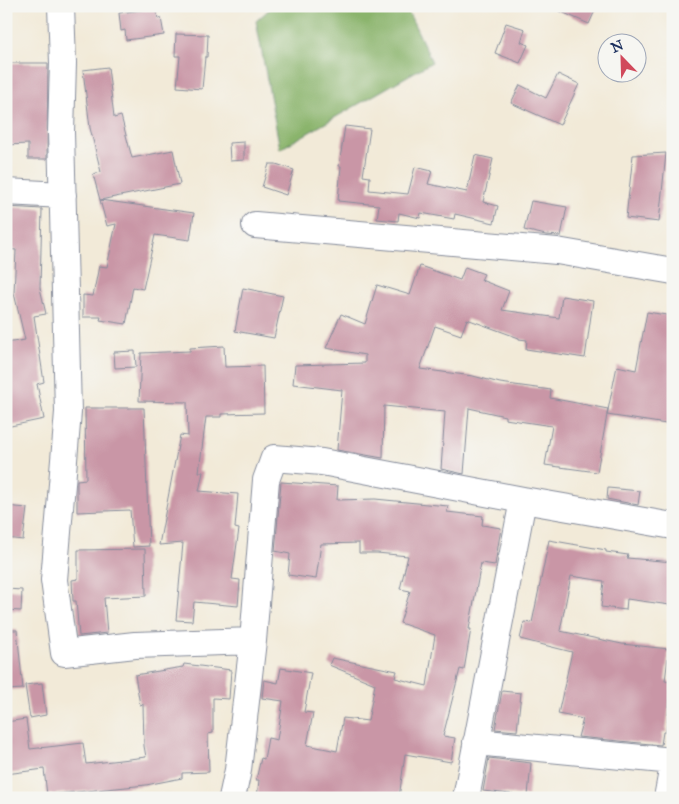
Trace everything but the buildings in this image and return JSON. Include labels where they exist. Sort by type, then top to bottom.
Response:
[{"type":"street","points":[[61,6],[63,63],[61,132],[68,412],[54,580],[64,653],[136,645],[253,640]]},
{"type":"street","points":[[6,192],[63,195]]},
{"type":"street","points":[[255,225],[557,251],[673,271]]},
{"type":"street","points":[[232,798],[238,770],[253,640],[266,480],[274,458],[322,462],[673,526]]},
{"type":"street","points":[[466,798],[523,500]]},
{"type":"street","points":[[476,742],[673,761]]},
{"type":"street","points":[[667,798],[673,766]]},
{"type":"green space","points":[[273,6],[394,6],[408,11],[432,62],[280,149],[256,21]]}]
